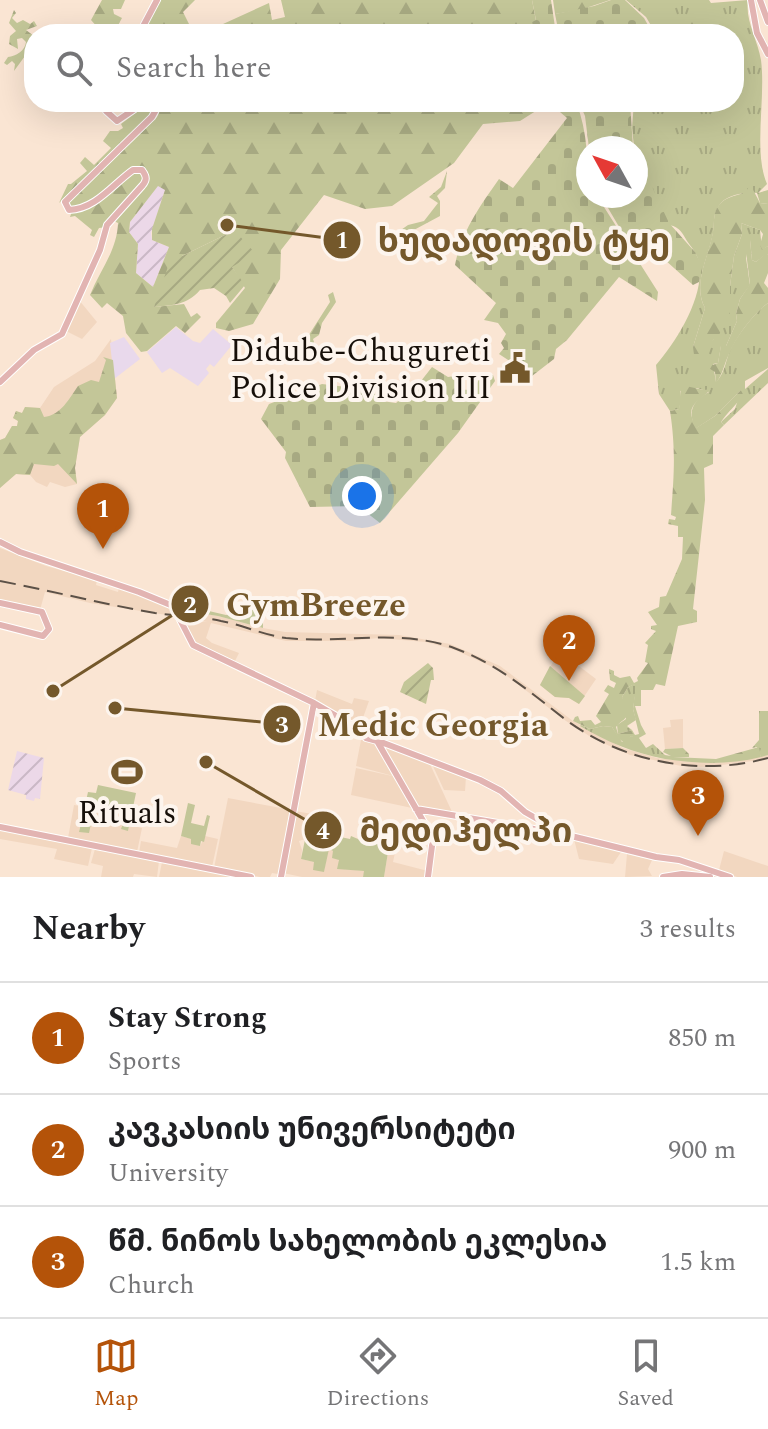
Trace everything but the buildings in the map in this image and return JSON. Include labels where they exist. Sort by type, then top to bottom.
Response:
[{"type":"main road","points":[[144,24],[157,0]]},
{"type":"main road","points":[[751,0],[753,20],[768,54]]},
{"type":"main road","points":[[760,0],[768,22]]},
{"type":"main road","points":[[753,20],[757,12],[765,14]]},
{"type":"main road","points":[[107,112],[117,121],[130,112]]},
{"type":"main road","points":[[0,382],[28,354],[62,334],[100,250],[107,225],[142,186],[146,175],[142,170],[133,170],[110,192],[73,211],[67,208],[65,200],[155,112]]},
{"type":"main road","points":[[0,542],[20,552],[173,606],[191,646],[314,703],[374,740],[480,780],[563,834],[710,877]]},
{"type":"main road","points":[[0,603],[42,612],[49,629],[43,636],[1,626]]},
{"type":"main road","points":[[281,877],[314,703]]},
{"type":"main road","points":[[374,740],[433,838],[428,877]]},
{"type":"main road","points":[[416,809],[555,830]]},
{"type":"main road","points":[[0,827],[251,877]]},
{"type":"main road","points":[[662,877],[673,866]]},
{"type":"main road","points":[[662,877],[673,866],[730,877]]},
{"type":"shaded area","points":[[158,185],[165,190],[151,233],[152,240],[169,247],[153,287],[136,273],[138,244],[129,232],[130,222]]},
{"type":"shaded area","points":[[79,300],[97,322],[82,339],[66,331]]},
{"type":"shaded area","points":[[176,327],[200,343],[213,329],[232,345],[214,367],[210,364],[206,369],[209,373],[198,386],[170,368],[162,373],[147,352]]},
{"type":"shaded area","points":[[124,337],[140,359],[114,379],[110,343]]},
{"type":"shaded area","points":[[111,339],[117,398],[105,415],[80,437],[75,468],[77,484],[65,487],[50,482],[47,487],[30,475],[16,474],[0,488],[0,440],[5,438],[12,426],[17,426],[18,421],[13,418],[16,411],[22,413],[25,407],[40,408],[54,387],[95,361]]},
{"type":"shaded area","points":[[0,548],[46,566],[97,580],[96,585],[118,592],[119,587],[169,607],[173,610],[173,616],[90,603],[45,592],[40,610],[0,602]]},
{"type":"shaded area","points":[[188,611],[285,632],[399,635],[450,644],[500,666],[573,721],[623,748],[657,758],[692,762],[725,762],[768,755],[768,759],[706,767],[681,766],[630,755],[594,739],[566,721],[499,670],[455,650],[426,642],[378,638],[286,641],[211,623],[206,638],[239,653],[235,661],[194,641],[185,621],[207,622],[187,618]]},
{"type":"shaded area","points":[[563,654],[596,679],[579,704],[569,698],[555,697],[540,685],[557,655]]},
{"type":"shaded area","points":[[317,690],[352,704],[354,698],[369,701],[360,726],[315,701]]},
{"type":"shaded area","points":[[683,719],[683,748],[665,749],[663,728],[671,727],[670,720]]},
{"type":"shaded area","points":[[361,740],[374,741],[429,762],[453,814],[351,795],[356,768],[397,777],[356,766]]},
{"type":"shaded area","points":[[17,751],[44,758],[40,799],[26,799],[26,795],[8,790]]},
{"type":"shaded area","points":[[432,764],[466,777],[465,791],[444,790]]},
{"type":"shaded area","points":[[228,798],[292,810],[278,874],[260,877],[214,868]]},
{"type":"shaded area","points":[[74,805],[85,807],[79,831],[94,810],[109,806],[128,810],[125,825],[128,831],[129,825],[142,828],[137,852],[68,838]]},
{"type":"shaded area","points":[[295,811],[312,814],[305,839],[299,841],[301,859],[315,862],[324,872],[328,849],[333,851],[344,869],[365,871],[363,877],[302,877],[283,873]]},
{"type":"shaded area","points":[[0,830],[92,848],[88,866],[54,859],[57,849],[0,839]]},
{"type":"shaded area","points":[[181,836],[192,839],[200,846],[205,836],[218,839],[212,867],[139,853],[141,841],[177,848]]},
{"type":"shaded area","points":[[574,839],[621,852],[613,864],[579,859]]},
{"type":"shaded area","points":[[389,846],[396,848],[393,862],[428,871],[427,877],[384,877]]},
{"type":"shaded area","points":[[95,849],[159,861],[157,877],[134,874],[133,877],[101,877],[103,866],[91,863]]},
{"type":"shaded area","points":[[724,851],[768,866],[768,877],[737,877],[719,870]]},
{"type":"shaded area","points":[[627,854],[652,860],[648,869],[652,876],[625,877]]},
{"type":"shaded area","points":[[162,862],[243,877],[159,877]]},
{"type":"green space","points":[[102,0],[125,0],[121,9],[113,9],[114,14],[122,18],[119,24],[95,24],[91,20]]},
{"type":"green space","points":[[158,0],[195,0],[183,12],[189,24],[144,24]]},
{"type":"green space","points":[[281,0],[532,0],[536,21],[533,24],[223,24],[269,3],[272,20],[285,17]]},
{"type":"green space","points":[[532,0],[551,0],[555,24],[533,24],[536,20]]},
{"type":"green space","points":[[553,0],[610,0],[555,14]]},
{"type":"green space","points":[[611,0],[625,0],[647,24],[557,24],[555,14]]},
{"type":"green space","points":[[626,0],[709,0],[711,3],[748,0],[748,15],[761,60],[760,141],[767,184],[758,193],[768,190],[768,204],[760,203],[757,193],[743,193],[724,200],[716,210],[701,280],[701,299],[705,308],[693,347],[713,340],[729,313],[734,256],[742,234],[741,223],[760,230],[762,249],[768,246],[768,255],[756,262],[752,260],[750,240],[746,258],[750,285],[740,299],[737,321],[726,346],[721,346],[718,363],[713,364],[716,382],[736,340],[768,303],[768,368],[745,381],[745,389],[768,369],[768,383],[724,425],[721,422],[735,409],[741,390],[715,416],[695,429],[693,407],[709,392],[697,388],[680,391],[679,409],[670,411],[659,394],[656,365],[680,331],[694,303],[700,276],[699,263],[680,231],[663,225],[648,192],[648,136],[633,136],[632,128],[633,112],[744,112],[744,24],[650,24]]},
{"type":"green space","points":[[14,10],[16,13],[12,18],[17,23],[23,20],[30,24],[24,24],[24,40],[17,39],[18,49],[9,44],[10,36],[16,31],[9,23]]},
{"type":"green space","points":[[698,14],[698,24],[665,24]]},
{"type":"green space","points":[[24,47],[24,57],[14,71],[12,61],[7,65],[4,63],[8,57]]},
{"type":"green space","points":[[137,112],[152,112],[59,203],[68,184],[87,171],[80,163],[85,157],[94,165],[111,148],[103,141],[110,131],[123,128],[121,124]]},
{"type":"green space","points":[[159,112],[534,112],[520,121],[483,124],[454,163],[392,206],[365,209],[324,195],[281,250],[280,279],[253,324],[229,331],[216,328],[216,323],[245,288],[232,267],[229,233],[182,256],[154,307],[184,304],[191,317],[197,313],[201,317],[185,333],[176,326],[147,351],[141,352],[126,333],[123,316],[107,303],[102,308],[90,295],[115,243],[118,223],[114,221],[149,180],[148,172],[142,167],[132,168],[104,193],[87,203],[70,207],[68,201]],"holes":[[[158,186],[165,190],[152,229],[152,240],[169,247],[153,287],[136,273],[138,244],[129,232],[130,222]]]},
{"type":"green space","points":[[560,112],[580,112],[584,136],[576,136],[576,208],[605,208],[658,292],[657,301],[619,277],[556,349],[554,359],[532,376],[499,354],[504,348],[501,343],[506,334],[498,323],[484,320],[496,303],[455,265],[467,230],[499,179],[513,188],[567,118]]},
{"type":"green space","points":[[583,112],[631,112],[632,136],[588,136]]},
{"type":"green space","points":[[139,169],[146,181],[107,227],[99,228],[94,237],[90,235],[92,230],[75,216],[70,217],[72,211],[79,210]]},
{"type":"green space","points":[[447,171],[445,188],[437,196],[440,216],[399,238],[398,232],[408,225],[424,221],[438,203],[429,197],[441,187]]},
{"type":"green space","points":[[648,178],[669,223],[695,252],[702,266],[699,282],[693,285],[665,260],[662,262],[632,249],[608,208],[648,208]]},
{"type":"green space","points":[[750,184],[760,203],[768,204],[768,246],[762,250],[763,234],[760,230],[741,223],[742,234],[734,256],[730,286],[730,313],[718,337],[713,340],[702,372],[696,370],[693,347],[705,308],[700,289],[715,212],[722,202],[746,192]]},
{"type":"green space","points":[[229,233],[237,233],[255,253],[232,267],[245,285],[230,303],[214,288],[200,290],[179,303],[154,307],[172,255],[182,256]]},
{"type":"green space","points":[[747,236],[752,260],[756,262],[766,253],[768,255],[768,273],[764,283],[768,288],[768,303],[740,333],[716,383],[715,372],[707,367],[718,363],[721,345],[726,346],[737,321],[740,299],[750,284]]},
{"type":"green space","points":[[333,292],[336,302],[322,323],[319,335],[313,339],[309,350],[304,348],[300,357],[296,355],[330,302],[328,295]]},
{"type":"green space","points":[[103,357],[113,360],[117,398],[105,415],[80,437],[75,468],[77,484],[58,464],[34,464],[30,475],[16,474],[0,488],[0,440],[5,438],[12,426],[17,426],[18,421],[13,418],[16,411],[22,413],[25,407],[40,408],[44,417],[55,413],[78,386],[91,380],[99,382],[106,360]]},
{"type":"green space","points":[[432,367],[448,377],[462,375],[464,378],[458,385],[466,390],[475,386],[482,375],[493,375],[495,381],[458,433],[380,523],[358,506],[310,507],[285,458],[286,452],[261,419],[269,404],[322,384],[371,390],[382,401],[396,403]]},
{"type":"green space","points":[[681,385],[711,389],[692,409],[696,428],[715,416],[741,390],[743,393],[721,422],[724,425],[713,436],[713,464],[704,468],[705,500],[693,609],[697,611],[697,622],[678,626],[665,686],[656,684],[653,690],[641,690],[641,706],[635,706],[646,734],[637,739],[631,736],[625,743],[612,727],[590,729],[573,721],[578,716],[580,721],[591,720],[595,725],[601,722],[596,716],[609,694],[604,691],[608,685],[614,688],[616,683],[610,680],[609,669],[620,678],[630,676],[634,683],[648,663],[645,662],[648,645],[645,643],[656,631],[651,626],[657,625],[648,612],[659,607],[660,597],[666,596],[682,559],[683,537],[678,537],[678,526],[668,524],[669,519],[675,520],[676,517],[671,515],[674,463],[670,411],[679,409]],"holes":[[[636,684],[633,709],[639,734],[635,735],[632,730],[618,734],[616,727],[629,713],[622,697],[628,687]]]},
{"type":"green space","points":[[196,608],[226,615],[255,609],[263,620],[263,628],[186,611]]},
{"type":"green space","points":[[428,663],[433,668],[434,680],[431,680],[426,704],[400,692],[404,682]]},
{"type":"green space","points":[[550,666],[585,696],[579,704],[569,698],[555,697],[540,685]]},
{"type":"green space","points":[[637,683],[633,709],[636,720],[627,726],[632,730],[618,734],[617,725],[626,719],[622,697],[628,687]]},
{"type":"green space","points":[[759,711],[768,711],[768,755],[761,757],[757,747],[752,748],[759,740]]},
{"type":"green space","points":[[581,725],[590,729],[612,727],[622,742],[631,736],[639,738],[646,748],[653,744],[665,755],[665,759],[621,746]]},
{"type":"green space","points":[[759,747],[761,757],[725,762],[665,759],[665,755],[671,756],[663,752],[665,749],[683,748],[689,757],[673,757],[716,759]]},
{"type":"green space","points":[[98,785],[136,793],[128,831],[121,829],[128,810],[109,806],[108,812],[94,810],[89,833],[79,832],[88,792],[96,793]]},
{"type":"green space","points":[[188,803],[195,805],[191,823],[204,826],[207,815],[210,816],[204,842],[201,841],[200,846],[191,844],[191,839],[181,836]]},
{"type":"green space","points":[[307,830],[350,839],[351,836],[389,846],[384,877],[363,877],[364,871],[337,869],[339,860],[332,858],[333,851],[329,849],[324,872],[313,870],[314,862],[301,859]]},
{"type":"railway","points":[[0,581],[155,613],[213,619],[286,638],[391,638],[433,642],[485,662],[588,734],[637,755],[663,762],[716,766],[768,758]]},
{"type":"place","name":"ხუდადოვის ტყე","points":[[227,225]]},
{"type":"place","name":"Didube-Chugureti Police Division III","points":[[515,368]]},
{"type":"place","name":"Stay Strong","points":[[103,549]]},
{"type":"place","name":"კავკასიის უნივერსიტეტი","points":[[569,681]]},
{"type":"place","name":"GymBreeze","points":[[53,691]]},
{"type":"place","name":"Medic Georgia","points":[[115,708]]},
{"type":"place","name":"მედიჰელპი","points":[[206,762]]},
{"type":"place","name":"Rituals","points":[[127,772]]},
{"type":"place","name":"წმ. ნინოს სახელობის ეკლესია","points":[[698,836]]}]
